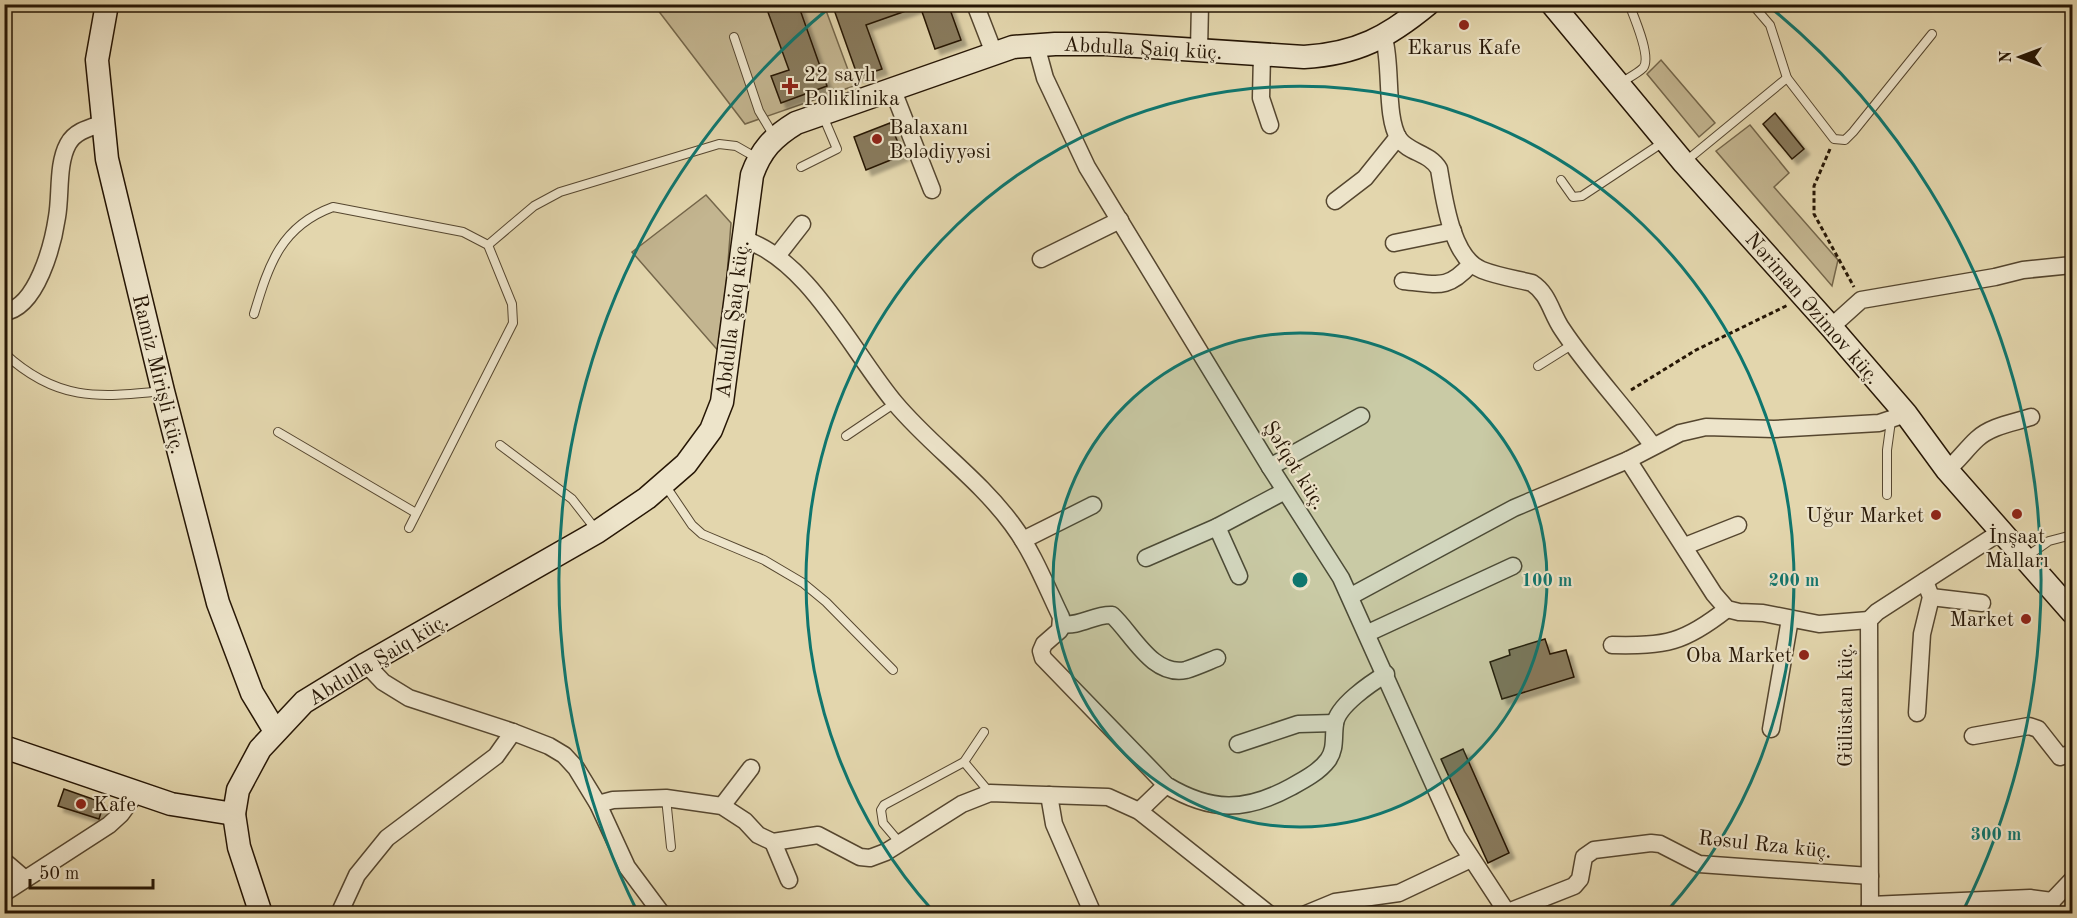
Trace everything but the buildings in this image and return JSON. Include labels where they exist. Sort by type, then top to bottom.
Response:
[{"type":"street","name":"Ramiz Mirişli küç.","points":[[107,4],[97,60],[102,124],[109,169],[218,603],[252,693],[275,731]]},
{"type":"street","points":[[975,4],[994,53]]},
{"type":"street","points":[[1198,50],[1200,4]]},
{"type":"street","name":"Abdulla Şaiq küç.","points":[[234,814],[238,790],[245,773],[275,731],[304,702],[597,532],[665,484],[703,443],[720,410],[726,382],[748,190],[758,159],[774,136],[796,123],[822,113],[994,53],[1036,45],[1106,44],[1327,56],[1384,38],[1428,4]]},
{"type":"street","name":"Nəriman Əzimov küç.","points":[[1552,4],[1684,163],[1831,327],[1898,418],[2073,612]]},
{"type":"street","points":[[1384,38],[1390,72],[1391,121],[1403,143],[1434,160],[1439,169],[1453,231],[1462,254],[1480,270],[1532,283],[1539,288],[1573,344],[1618,398],[1653,446]]},
{"type":"street","name":"Şəfqət küç.","points":[[1036,45],[1041,69],[1072,140],[1350,596],[1441,802],[1471,859],[1508,913]]},
{"type":"street","points":[[1262,54],[1261,98],[1270,125]]},
{"type":"street","points":[[892,88],[932,190]]},
{"type":"street","points":[[4,312],[19,305],[29,296],[48,257],[57,217],[68,144],[80,131],[102,124]]},
{"type":"street","points":[[1335,201],[1365,178],[1398,137]]},
{"type":"street","points":[[1041,259],[1120,220]]},
{"type":"street","points":[[777,256],[802,224]]},
{"type":"street","points":[[1394,243],[1453,231]]},
{"type":"street","points":[[742,239],[758,244],[777,256],[803,281],[896,403],[982,487],[1023,540],[1062,624]]},
{"type":"street","points":[[1403,281],[1449,284],[1458,279],[1471,264]]},
{"type":"street","points":[[1831,327],[1861,300],[1995,278],[2022,270],[2073,265]]},
{"type":"street","points":[[1270,468],[1361,416]]},
{"type":"street","points":[[1947,470],[1963,457],[1980,437],[1995,429],[2031,417]]},
{"type":"street","points":[[1350,596],[1514,508],[1628,460],[1680,432],[1706,427],[1774,429],[1898,418]]},
{"type":"street","points":[[1628,460],[1721,604],[1727,609],[1819,624],[1869,620]]},
{"type":"street","points":[[1146,558],[1218,527],[1285,491]]},
{"type":"street","points":[[1023,540],[1093,505]]},
{"type":"street","points":[[1685,546],[1738,525]]},
{"type":"street","points":[[1218,527],[1239,576]]},
{"type":"street","name":"Gülüstan küç.","points":[[1870,909],[1869,620],[2002,531]]},
{"type":"street","points":[[1368,633],[1514,566]]},
{"type":"street","points":[[1917,713],[1922,634],[1931,597],[1925,581]]},
{"type":"street","points":[[1931,597],[1982,603]]},
{"type":"street","points":[[1612,645],[1652,646],[1674,642],[1708,624],[1727,609]]},
{"type":"street","points":[[1062,624],[1075,625],[1103,614],[1112,615],[1147,655],[1176,669],[1184,670],[1218,658]]},
{"type":"street","points":[[1771,729],[1790,619]]},
{"type":"street","points":[[1062,624],[1044,644],[1041,651],[1043,657],[1166,785],[1184,796],[1221,806],[1253,805],[1301,782],[1328,760],[1333,751],[1338,714],[1369,683],[1386,674]]},
{"type":"street","points":[[366,664],[382,682],[409,698],[513,732],[549,746],[564,755],[576,768],[598,804],[623,860],[645,894],[662,914]]},
{"type":"street","points":[[1238,744],[1298,724],[1335,723]]},
{"type":"street","points":[[1973,736],[2029,726],[2038,729],[2060,757],[2073,753]]},
{"type":"street","points":[[339,914],[357,875],[387,838],[496,756],[513,732]]},
{"type":"street","points":[[4,747],[187,808],[234,814],[239,847],[261,914]]},
{"type":"street","points":[[722,806],[751,768]]},
{"type":"street","points":[[1138,812],[1166,785]]},
{"type":"street","points":[[4,893],[109,825],[121,814],[137,792]]},
{"type":"street","points":[[598,804],[613,800],[666,798],[722,806],[745,821],[758,835],[773,842],[818,835],[860,857],[870,858],[879,856],[962,804],[990,793],[1107,797],[1138,812],[1269,914]]},
{"type":"street","points":[[1049,795],[1054,824],[1093,914]]},
{"type":"street","points":[[773,842],[789,880]]},
{"type":"street","name":"Rəsul Rza küç.","points":[[1508,913],[1574,886],[1580,879],[1584,857],[1594,850],[1651,843],[1660,844],[1699,864],[1870,876]]},
{"type":"street","points":[[1306,914],[1335,902],[1399,893],[1471,859]]},
{"type":"street","points":[[4,861],[25,879]]},
{"type":"street","points":[[1870,909],[2030,898],[2051,907],[2073,880]]},
{"type":"lane","points":[[1619,84],[1643,67],[1646,62],[1645,51],[1629,4]]},
{"type":"lane","points":[[1752,4],[1770,25],[1787,78],[1834,139],[1845,140],[1853,132],[1932,34]]},
{"type":"lane","points":[[734,37],[759,111],[774,136]]},
{"type":"lane","points":[[1684,163],[1787,78]]},
{"type":"lane","points":[[801,167],[837,149],[822,113]]},
{"type":"lane","points":[[1561,180],[1573,197],[1582,196],[1665,140]]},
{"type":"lane","points":[[488,245],[534,206],[560,192],[719,144],[736,146],[758,159]]},
{"type":"lane","points":[[254,314],[266,274],[286,236],[314,214],[333,207],[463,232],[488,245],[512,304],[513,323],[409,528]]},
{"type":"lane","points":[[1538,366],[1573,344]]},
{"type":"lane","points":[[4,353],[45,382],[67,392],[107,397],[163,391]]},
{"type":"lane","points":[[846,436],[896,403]]},
{"type":"lane","points":[[1887,495],[1887,450],[1898,418]]},
{"type":"lane","points":[[278,432],[416,513]]},
{"type":"lane","points":[[500,445],[572,499],[597,532]]},
{"type":"lane","points":[[665,484],[692,525],[702,534],[764,560],[803,583],[826,602],[893,670]]},
{"type":"lane","points":[[2025,558],[2049,541],[2073,535]]},
{"type":"lane","points":[[900,843],[883,823],[881,810],[884,805],[964,762],[984,732]]},
{"type":"lane","points":[[964,762],[990,793]]},
{"type":"lane","points":[[666,798],[671,847]]},
{"type":"path","points":[[1834,139],[1814,186],[1814,214],[1861,300]]},
{"type":"path","points":[[1618,398],[1696,350],[1803,297]]},
{"type":"shaded area","points":[[654,5],[824,5],[854,86],[745,124]]},
{"type":"shaded area","points":[[1661,60],[1715,123],[1699,137],[1647,74]]},
{"type":"shaded area","points":[[1750,125],[1789,173],[1774,187],[1838,260],[1832,286],[1716,151]]},
{"type":"shaded area","points":[[706,195],[731,223],[721,354],[632,252]]},
{"type":"place","name":"Ekarus Kafe","points":[[1464,25]]},
{"type":"place","name":"22 saylı Poliklinika","points":[[790,86]]},
{"type":"place","name":"Balaxanı Bələdiyyəsi","points":[[877,139]]},
{"type":"place","name":"İnşaat Malları","points":[[2017,514]]},
{"type":"place","name":"Uğur Market","points":[[1936,515]]},
{"type":"place","name":"Market","points":[[2026,619]]},
{"type":"place","name":"Oba Market","points":[[1804,655]]},
{"type":"place","name":"Kafe","points":[[81,804]]}]
